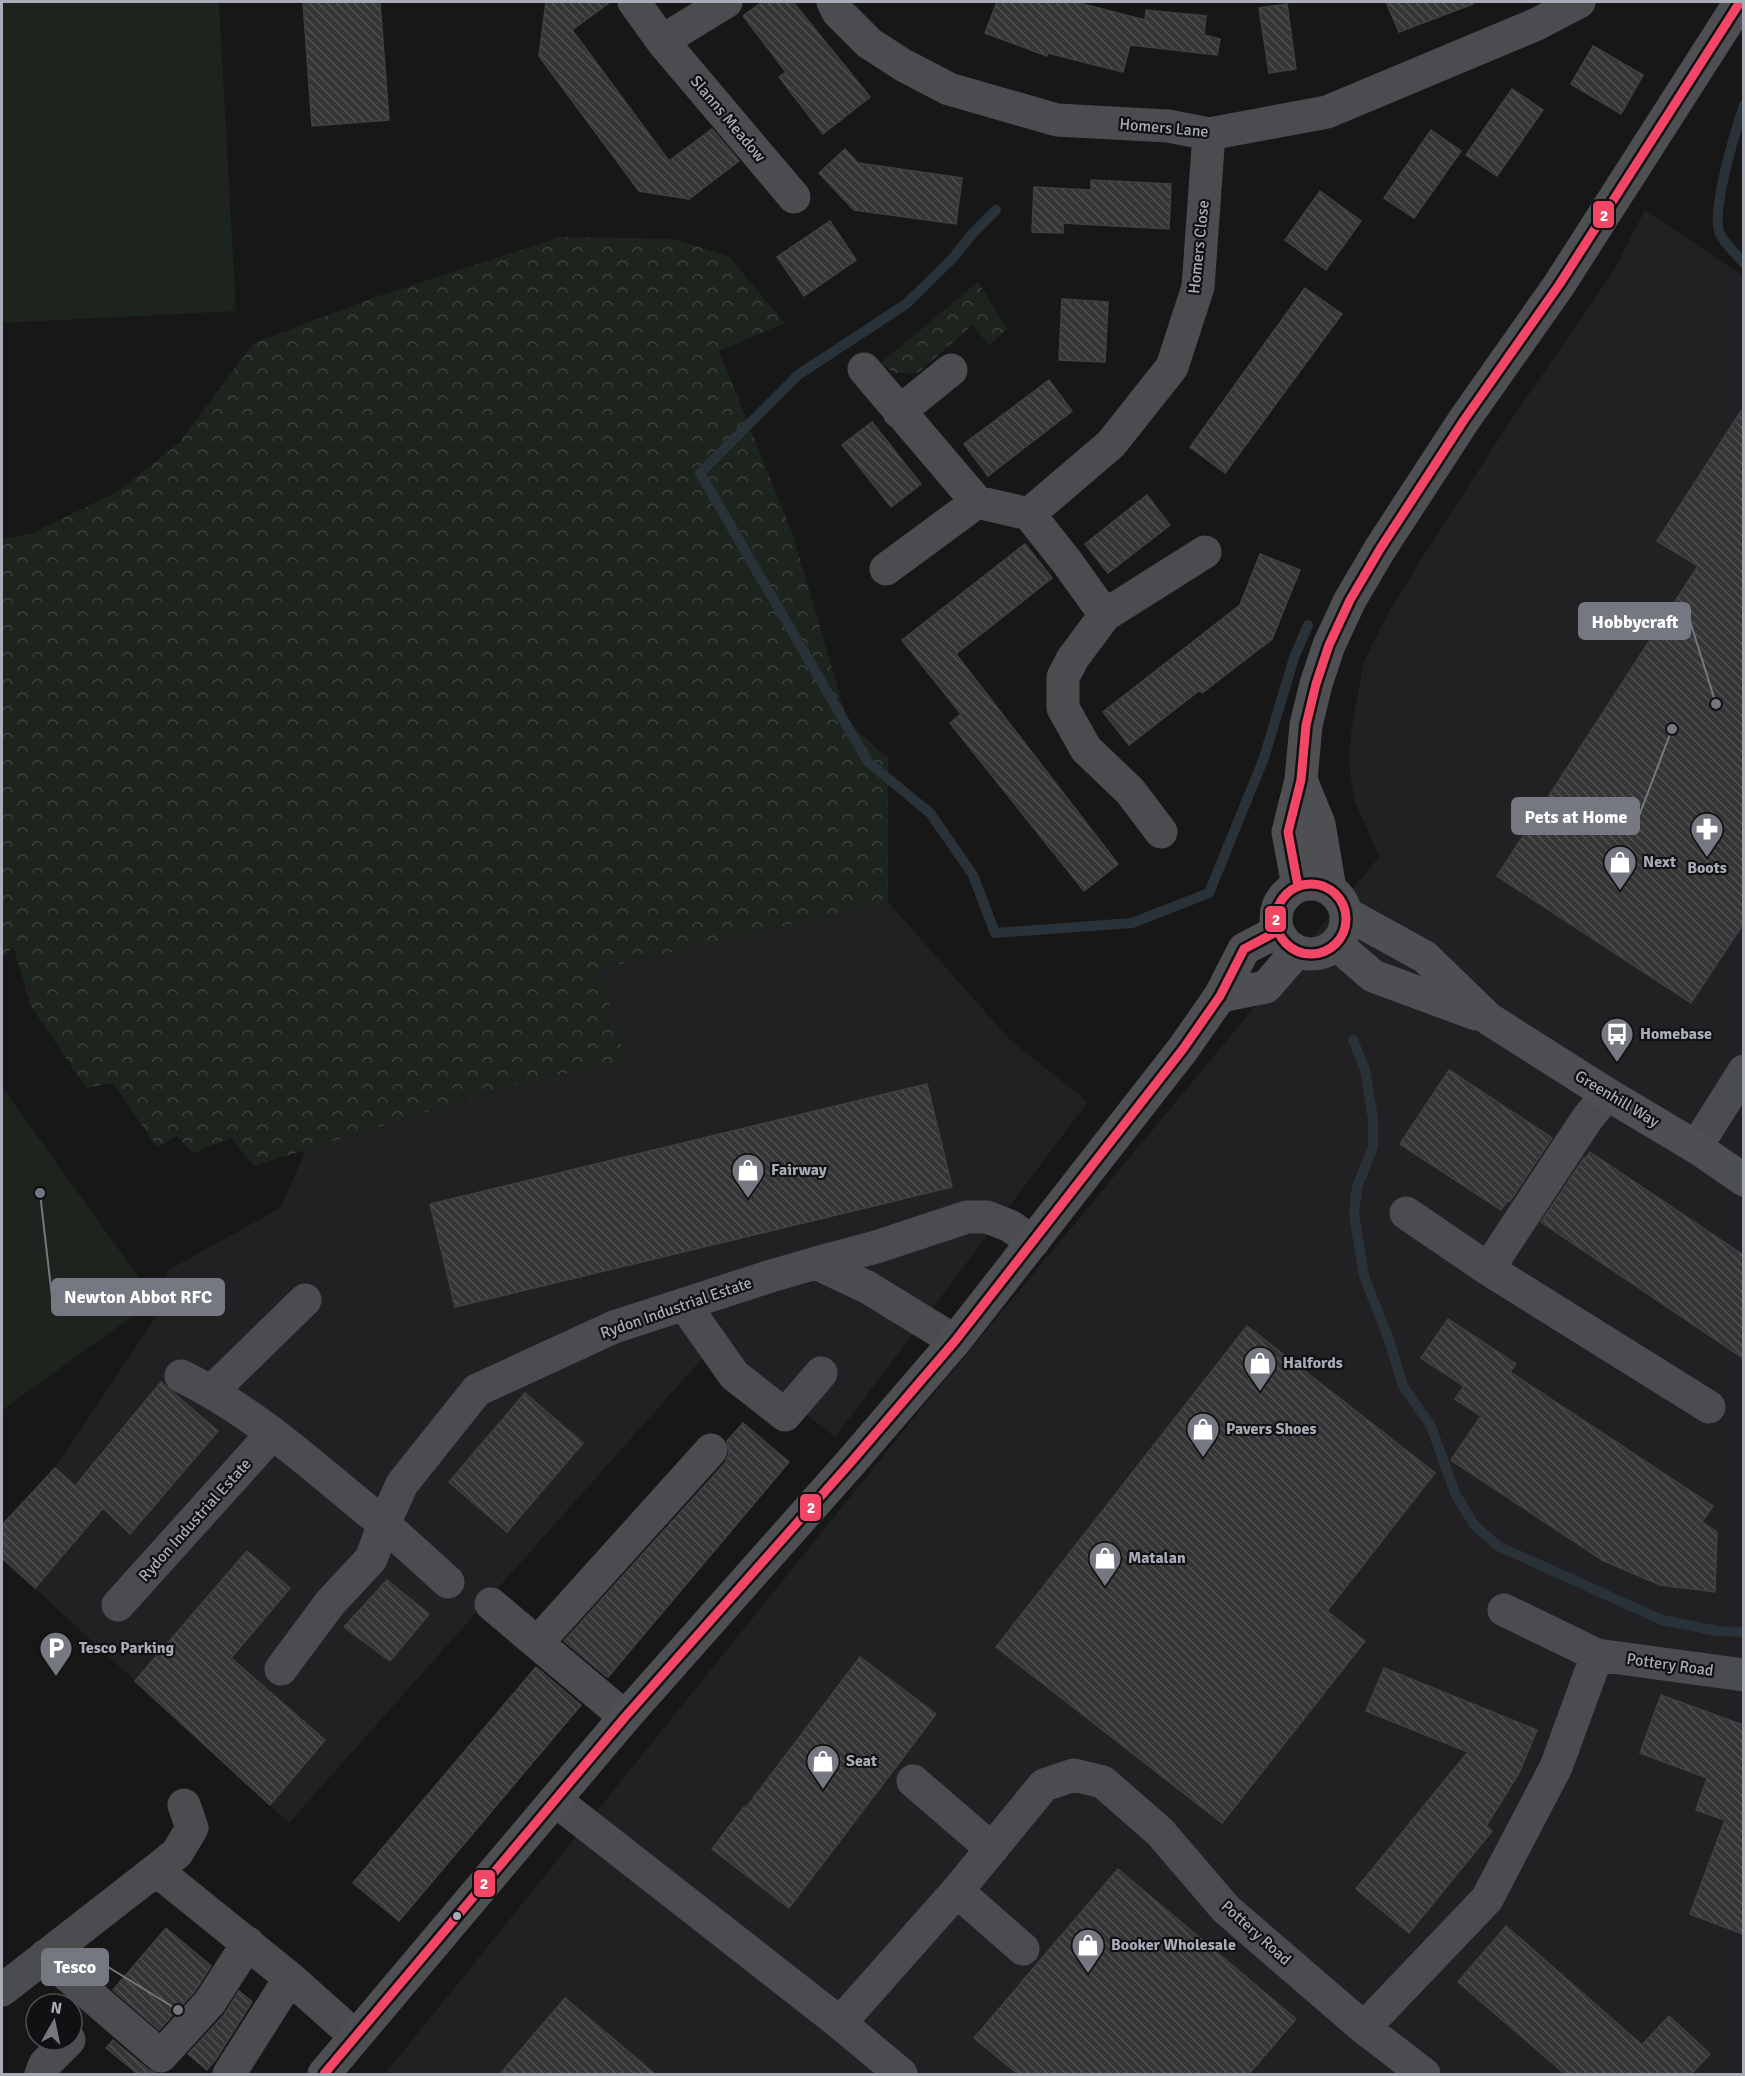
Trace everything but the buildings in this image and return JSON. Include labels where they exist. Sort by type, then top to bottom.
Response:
[{"type":"main road","points":[[1298,886],[1288,832],[1301,780],[1306,724],[1329,645],[1350,600],[1380,549],[1464,420],[1559,285],[1737,5]]},
{"type":"main road","points":[[1301,780],[1319,825],[1346,925],[1343,935],[1336,944],[1318,954],[1287,941],[1276,920],[1281,899],[1288,891],[1298,886],[1320,884],[1339,901]]},
{"type":"main road","name":"Greenhill Way","points":[[1339,901],[1425,957],[1489,1019],[1696,1147],[1743,1180]]},
{"type":"main road","points":[[324,2074],[625,1717],[955,1341],[1183,1049],[1220,996],[1266,987],[1287,941]]},
{"type":"main road","name":"Greenhill Way","points":[[1336,944],[1373,976],[1489,1019]]},
{"type":"street","name":"Slanns Meadow","points":[[634,2],[662,41],[794,197]]},
{"type":"street","points":[[662,41],[726,2]]},
{"type":"street","name":"Homers Lane","points":[[833,2],[838,12],[869,43],[903,65],[949,89],[1058,120],[1168,126],[1209,134],[1327,112],[1537,24],[1579,2]]},
{"type":"street","name":"Homers Close","points":[[1029,514],[1111,444],[1172,367],[1197,287],[1209,134]]},
{"type":"street","points":[[864,369],[977,502],[1029,514],[1105,615]]},
{"type":"street","points":[[899,412],[951,370]]},
{"type":"street","points":[[886,568],[977,502]]},
{"type":"street","points":[[1161,832],[1130,791],[1086,749],[1063,708],[1063,677],[1073,658],[1105,615],[1205,552]]},
{"type":"street","points":[[1696,1147],[1743,1071]]},
{"type":"street","points":[[1488,1269],[1587,1119],[1607,1094]]},
{"type":"street","points":[[1406,1213],[1488,1269],[1709,1407]]},
{"type":"street","name":"Rydon Industrial Estate","points":[[281,1669],[330,1603],[370,1559],[402,1484],[477,1390],[614,1327],[966,1217],[987,1217],[1010,1226],[1033,1242]]},
{"type":"street","points":[[816,1263],[867,1287],[955,1341]]},
{"type":"street","points":[[212,1391],[305,1299]]},
{"type":"street","points":[[684,1304],[734,1375],[785,1415],[821,1373]]},
{"type":"street","points":[[181,1376],[212,1391],[272,1434],[384,1524],[448,1582]]},
{"type":"street","name":"Rydon Industrial Estate","points":[[118,1605],[272,1434]]},
{"type":"street","points":[[538,1642],[711,1450]]},
{"type":"street","points":[[491,1604],[625,1717]]},
{"type":"street","name":"Pottery Road","points":[[1504,1610],[1597,1655],[1743,1675]]},
{"type":"street","points":[[1364,2028],[1487,1899],[1556,1767],[1597,1655]]},
{"type":"street","name":"Pottery Road","points":[[840,2023],[957,1891],[1044,1785],[1074,1775],[1103,1782],[1160,1832],[1226,1909],[1364,2028],[1424,2074]]},
{"type":"street","points":[[913,1781],[992,1849]]},
{"type":"street","points":[[555,1800],[840,2023],[901,2074]]},
{"type":"street","points":[[2,1990],[177,1853],[192,1828],[184,1805]]},
{"type":"street","points":[[156,1870],[290,1978],[355,2036]]},
{"type":"street","points":[[957,1891],[1023,1949]]},
{"type":"street","points":[[45,1956],[161,2056],[210,2002],[248,1943]]},
{"type":"street","points":[[229,2074],[290,1978]]},
{"type":"street","points":[[84,2026],[103,2007]]},
{"type":"street","points":[[41,2074],[45,2064],[57,2052]]},
{"type":"shaded area","points":[[1645,210],[1743,276],[1743,2074],[385,2074],[917,1414],[1379,857],[1354,799],[1349,762],[1351,732],[1364,661],[1387,615],[1424,555],[1509,423],[1613,272]]},
{"type":"shaded area","points":[[888,902],[1010,1040],[1088,1102],[835,1437],[715,1344],[289,1823],[2,1558],[2,1525],[55,1468],[159,1312],[167,1271],[280,1208],[306,1150],[510,1086],[626,1061],[599,969]]},
{"type":"green space","points":[[2,2],[219,2],[236,311],[2,323]]},
{"type":"green space","points":[[561,237],[674,239],[728,256],[785,323],[719,351],[793,535],[848,723],[888,758],[888,902],[599,969],[626,1061],[510,1086],[254,1166],[231,1138],[193,1153],[177,1136],[157,1147],[113,1083],[86,1088],[31,1006],[13,947],[2,958],[2,539],[30,534],[117,492],[179,443],[254,343],[376,297]]},
{"type":"green space","points":[[978,282],[1007,329],[989,345],[972,325],[918,373],[894,373],[881,363]]},
{"type":"green space","points":[[2,1087],[155,1300],[2,1410]]},
{"type":"waterway","points":[[1744,105],[1725,171],[1718,208],[1720,234],[1744,263]]},
{"type":"waterway","points":[[996,210],[953,258],[906,304],[798,375],[700,473],[868,762],[930,813],[973,875],[995,933],[1132,923],[1209,893],[1264,758],[1294,658],[1308,625]]},
{"type":"waterway","points":[[1353,1040],[1365,1070],[1373,1118],[1373,1147],[1357,1187],[1354,1214],[1364,1276],[1389,1340],[1403,1386],[1431,1426],[1455,1493],[1474,1525],[1498,1546],[1662,1620],[1718,1631],[1744,1632]]},
{"type":"transit line","name":"2","points":[[1298,886],[1288,832],[1301,780],[1306,725],[1329,645],[1350,600],[1380,549],[1464,420],[1559,285],[1740,2]]},
{"type":"transit line","name":"2","points":[[1304,884],[1318,884],[1331,890],[1340,899],[1346,912],[1346,919],[1344,932],[1336,944],[1318,954],[1304,954],[1291,948],[1282,939],[1276,926],[1276,912],[1282,899],[1291,890],[1304,884]]},
{"type":"transit line","name":"2","points":[[324,2074],[625,1717],[955,1341],[1183,1049],[1220,996],[1244,949],[1278,931]]},
{"type":"place","name":"Hobbycraft","points":[[1716,704]]},
{"type":"place","name":"Pets at Home","points":[[1672,729]]},
{"type":"place","name":"Boots","points":[[1707,858]]},
{"type":"place","name":"Next","points":[[1620,891]]},
{"type":"place","name":"Homebase","points":[[1617,1063]]},
{"type":"place","name":"Newton Abbot RFC","points":[[40,1193]]},
{"type":"place","name":"Fairway","points":[[748,1199]]},
{"type":"place","name":"Halfords","points":[[1260,1392]]},
{"type":"place","name":"Pavers Shoes","points":[[1203,1458]]},
{"type":"place","name":"Matalan","points":[[1105,1587]]},
{"type":"place","name":"Tesco Parking","points":[[56,1677]]},
{"type":"place","name":"Seat","points":[[823,1790]]},
{"type":"place","name":"Booker Wholesale","points":[[1088,1974]]},
{"type":"place","name":"Tesco","points":[[178,2010]]}]
